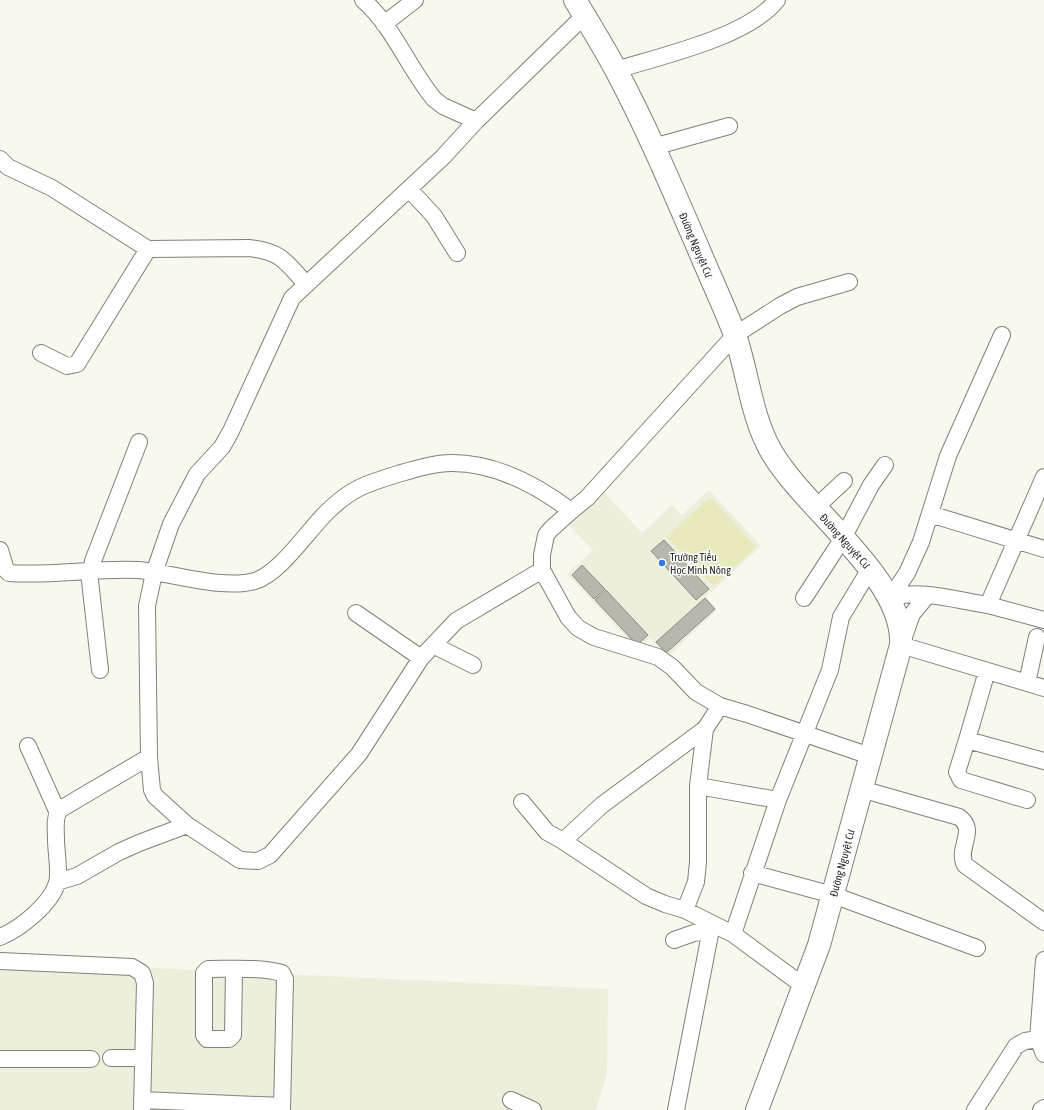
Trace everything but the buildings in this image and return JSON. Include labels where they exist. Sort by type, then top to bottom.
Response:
[{"type":"highway","name":"Đường Nguyệt Cư","points":[[580,8],[616,70],[653,147],[735,335],[761,430],[781,466],[815,508],[870,569],[890,598],[900,626],[901,645],[819,945],[805,987],[757,1110]]},
{"type":"street","points":[[363,0],[374,9],[434,98],[444,106],[476,121]]},
{"type":"street","points":[[384,24],[415,0]]},
{"type":"street","points":[[616,70],[723,36],[748,24],[772,6],[777,0]]},
{"type":"street","points":[[542,570],[456,621],[433,645],[421,658],[360,754],[270,855],[258,861],[240,860],[187,825],[155,796],[152,790],[149,757],[147,606],[154,573],[171,524],[197,474],[222,447],[292,298],[443,157],[580,8]]},
{"type":"street","points":[[653,147],[729,126]]},
{"type":"street","points":[[3,166],[52,188],[148,249],[249,248],[263,250],[281,256],[306,284]]},
{"type":"street","points":[[409,189],[434,216],[457,253]]},
{"type":"street","points":[[41,353],[67,366],[77,364],[148,249]]},
{"type":"street","points":[[849,282],[797,297],[780,306],[735,335],[588,498],[551,529],[546,536],[542,555],[542,570],[568,617],[578,628],[594,637],[658,657],[672,667],[696,692],[720,706],[870,756]]},
{"type":"street","points":[[890,598],[907,573],[921,542],[948,456],[1002,335]]},
{"type":"street","points":[[100,670],[90,572],[139,442]]},
{"type":"street","points":[[0,550],[3,571],[9,573],[126,570],[241,583],[262,579],[278,566],[325,514],[346,494],[380,480],[434,466],[464,464],[503,473],[548,494],[571,511]]},
{"type":"street","points":[[804,598],[843,538],[872,485],[885,465]]},
{"type":"street","points":[[988,605],[1044,477]]},
{"type":"street","points":[[815,508],[844,480]]},
{"type":"street","points":[[930,514],[1044,549]]},
{"type":"street","points":[[733,934],[752,873],[778,800],[830,670],[842,617],[870,569]]},
{"type":"street","points":[[890,598],[908,595],[927,596],[988,605],[1044,620]]},
{"type":"street","points":[[927,596],[912,614],[901,645],[1044,688]]},
{"type":"street","points":[[356,613],[421,658]]},
{"type":"street","points":[[1027,683],[1037,637]]},
{"type":"street","points":[[433,645],[473,665]]},
{"type":"street","points":[[987,671],[957,772],[961,780],[1027,800]]},
{"type":"street","points":[[564,841],[602,805],[705,729],[720,706]]},
{"type":"street","points":[[685,910],[696,882],[698,862],[698,786],[705,729]]},
{"type":"street","points":[[967,740],[1044,761]]},
{"type":"street","points":[[28,746],[58,813]]},
{"type":"street","points":[[0,937],[12,932],[26,921],[48,899],[57,882],[55,822],[62,807],[149,757]]},
{"type":"street","points":[[698,786],[778,800]]},
{"type":"street","points":[[861,789],[963,819],[968,833],[963,853],[965,865],[1044,922]]},
{"type":"street","points":[[522,802],[547,832],[564,841],[646,896],[664,904],[685,910],[712,927],[733,934],[805,987]]},
{"type":"street","points":[[57,882],[76,876],[119,852],[139,843],[187,825]]},
{"type":"street","points":[[752,873],[833,895],[977,948]]},
{"type":"street","points":[[674,940],[712,927]]},
{"type":"street","points":[[676,1110],[712,927]]},
{"type":"street","points":[[1044,960],[1041,1038],[1044,1054]]},
{"type":"street","points":[[0,961],[132,967],[142,972],[145,983],[142,1105],[282,1108],[284,979],[282,973],[274,971],[234,969]]},
{"type":"street","points":[[975,1110],[1016,1046],[1025,1041],[1041,1038]]},
{"type":"street","points":[[111,1058],[143,1058]]},
{"type":"street","points":[[0,1059],[91,1059]]},
{"type":"street","points":[[511,1100],[533,1110]]},
{"type":"shaded area","name":"Trường Tiểu Học Minh Nông","points":[[601,489],[642,533],[672,505],[682,515],[709,490],[761,546],[705,598],[717,610],[667,657],[650,638],[637,649],[567,574],[593,550],[566,522]]},
{"type":"shaded area","points":[[0,961],[608,989],[607,1073],[596,1110],[0,1110]]},
{"type":"green space","points":[[710,497],[756,547],[713,586],[667,537]]},
{"type":"place","name":"Trường Tiểu Học Minh Nông","points":[[662,563]]}]
